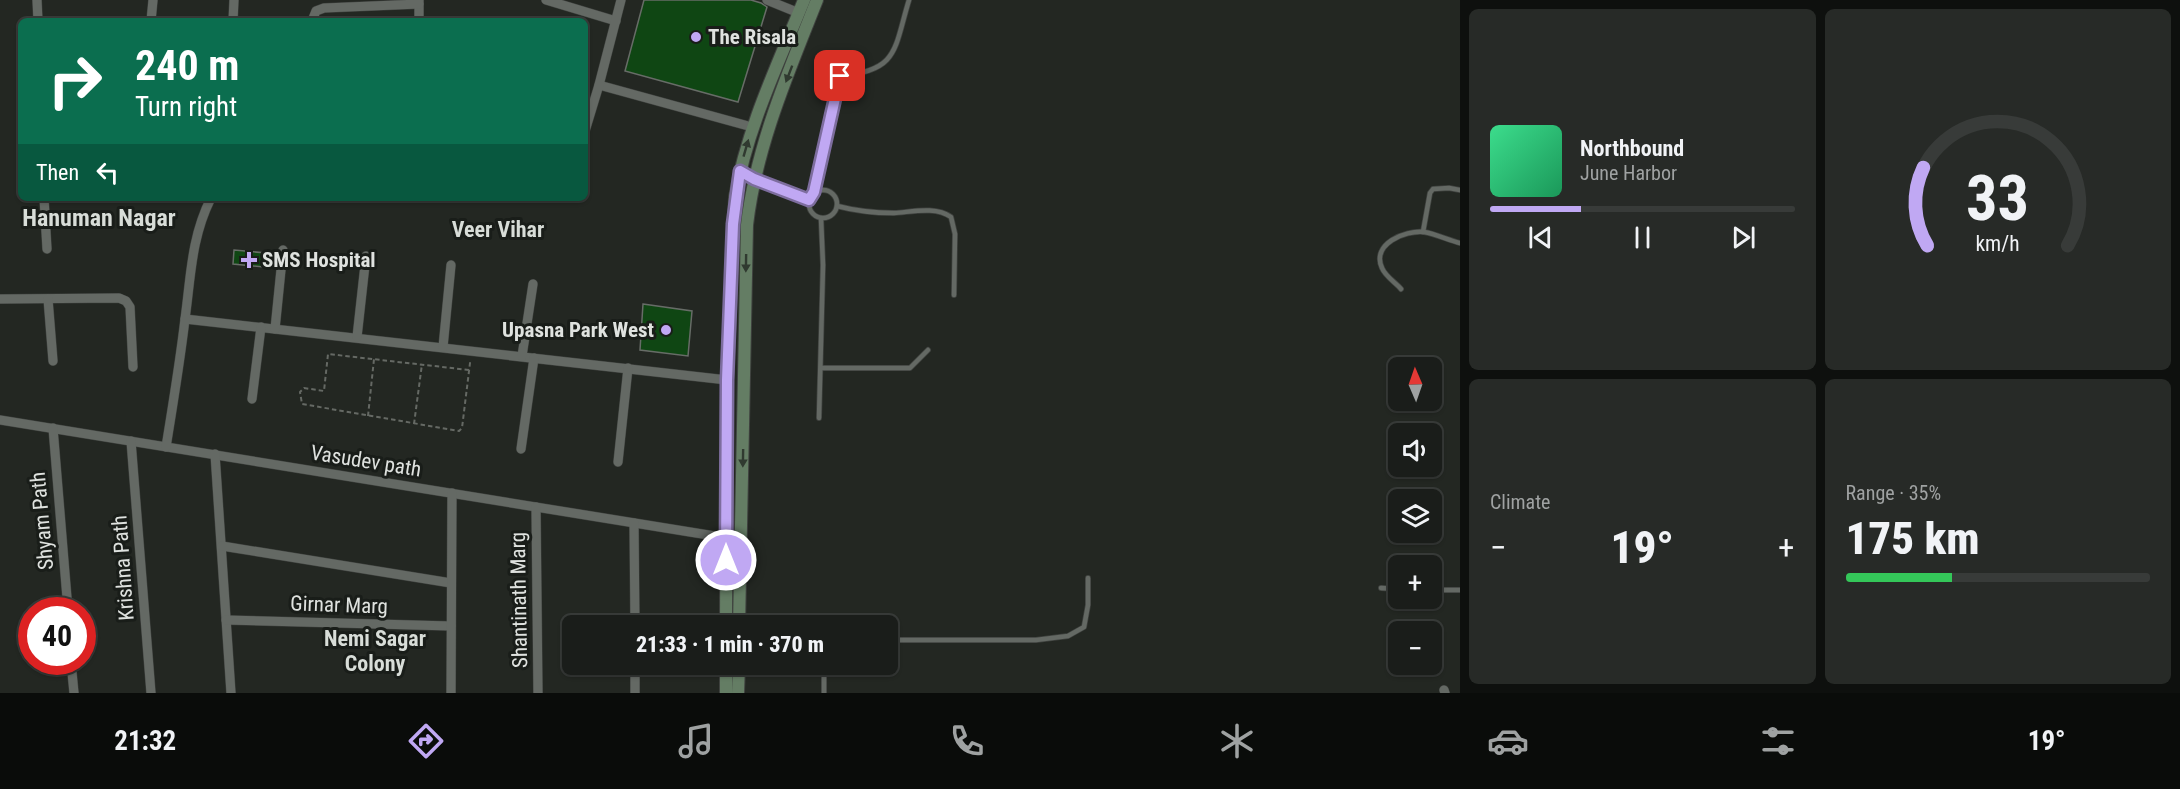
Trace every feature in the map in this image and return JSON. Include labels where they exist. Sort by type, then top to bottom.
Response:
[{"type":"street","points":[[37,0],[38,18]]},
{"type":"street","points":[[150,0],[151,18]]},
{"type":"street","points":[[233,18],[234,0]]},
{"type":"street","points":[[546,0],[616,21]]},
{"type":"street","points":[[588,107],[599,86],[621,0]]},
{"type":"street","points":[[767,0],[799,13]]},
{"type":"street","points":[[726,615],[727,380],[733,224],[740,171],[752,127],[804,0]]},
{"type":"street","points":[[739,615],[747,225],[754,179],[766,135],[817,0]]},
{"type":"street","points":[[313,18],[316,11],[324,8],[419,2],[419,18]]},
{"type":"street","points":[[599,86],[752,127]]},
{"type":"street","points":[[44,201],[47,249]]},
{"type":"street","points":[[166,447],[193,251],[198,226],[210,201]]},
{"type":"street","points":[[275,329],[283,250]]},
{"type":"street","points":[[357,338],[366,256]]},
{"type":"street","points":[[443,347],[451,265]]},
{"type":"street","points":[[522,356],[533,284]]},
{"type":"street","points":[[0,299],[119,298],[126,301],[130,307],[133,367]]},
{"type":"street","points":[[48,299],[52,362]]},
{"type":"street","points":[[185,319],[727,380]]},
{"type":"street","points":[[252,399],[261,327]]},
{"type":"street","points":[[521,449],[534,358]]},
{"type":"street","points":[[618,462],[628,368]]},
{"type":"street","name":"Vasudev path","points":[[0,420],[727,538]]},
{"type":"street","name":"Shyam Path","points":[[53,428],[67,597]]},
{"type":"street","name":"Krishna Path","points":[[131,441],[151,693]]},
{"type":"street","points":[[215,454],[231,693]]},
{"type":"street","points":[[451,693],[452,493]]},
{"type":"street","name":"Shantinath Marg","points":[[536,507],[538,693]]},
{"type":"street","points":[[634,523],[635,615]]},
{"type":"street","points":[[222,546],[451,583]]},
{"type":"street","name":"Girnar Marg","points":[[226,620],[451,626]]},
{"type":"street","points":[[72,675],[74,693]]},
{"type":"street","points":[[635,675],[635,693]]},
{"type":"street","points":[[726,675],[726,693]]},
{"type":"street","points":[[738,693],[739,675]]},
{"type":"lane","points":[[814,192],[823,190],[832,193],[837,201],[833,214],[821,218],[812,213],[809,200],[814,192],[840,76],[881,66],[893,54],[909,0]]},
{"type":"lane","points":[[740,171],[754,179],[809,200]]},
{"type":"lane","points":[[1423,232],[1430,193],[1433,189],[1460,190]]},
{"type":"lane","points":[[837,206],[855,211],[934,211],[951,217],[955,234],[954,295]]},
{"type":"lane","points":[[819,418],[823,265],[821,218]]},
{"type":"lane","points":[[1401,289],[1382,268],[1383,247],[1408,233],[1423,232],[1460,243]]},
{"type":"lane","points":[[821,368],[910,368],[928,350]]},
{"type":"lane","points":[[898,640],[1036,640],[1068,636],[1084,627],[1088,605],[1088,578]]},
{"type":"lane","points":[[1381,588],[1388,588]]},
{"type":"lane","points":[[1442,590],[1460,590]]},
{"type":"lane","points":[[824,675],[824,693]]},
{"type":"path","points":[[469,370],[328,354],[324,391],[304,388],[300,392],[302,404],[459,431],[462,428],[469,370],[470,350]]},
{"type":"path","points":[[368,416],[375,359]]},
{"type":"path","points":[[414,424],[422,364]]},
{"type":"building","name":"The Risala","points":[[644,0],[751,0],[767,7],[738,102],[625,71]]},
{"type":"building","points":[[234,250],[266,253],[264,267],[233,264]]},
{"type":"building","name":"Upasna Park West","points":[[643,304],[692,311],[688,356],[640,350]]},
{"type":"place","name":"The Risala","points":[[696,37]]},
{"type":"place","name":"SMS Hospital","points":[[249,260]]},
{"type":"place","name":"Upasna Park West","points":[[666,330]]},
{"type":"district","name":"Hanuman Nagar","points":[[99,218]]},
{"type":"district","name":"Veer Vihar","points":[[498,229]]},
{"type":"district","name":"Nemi Sagar Colony","points":[[375,650]]},
{"type":"route","points":[[726,560],[727,380],[733,224],[740,171],[754,179],[809,200],[814,192],[840,76]]}]
